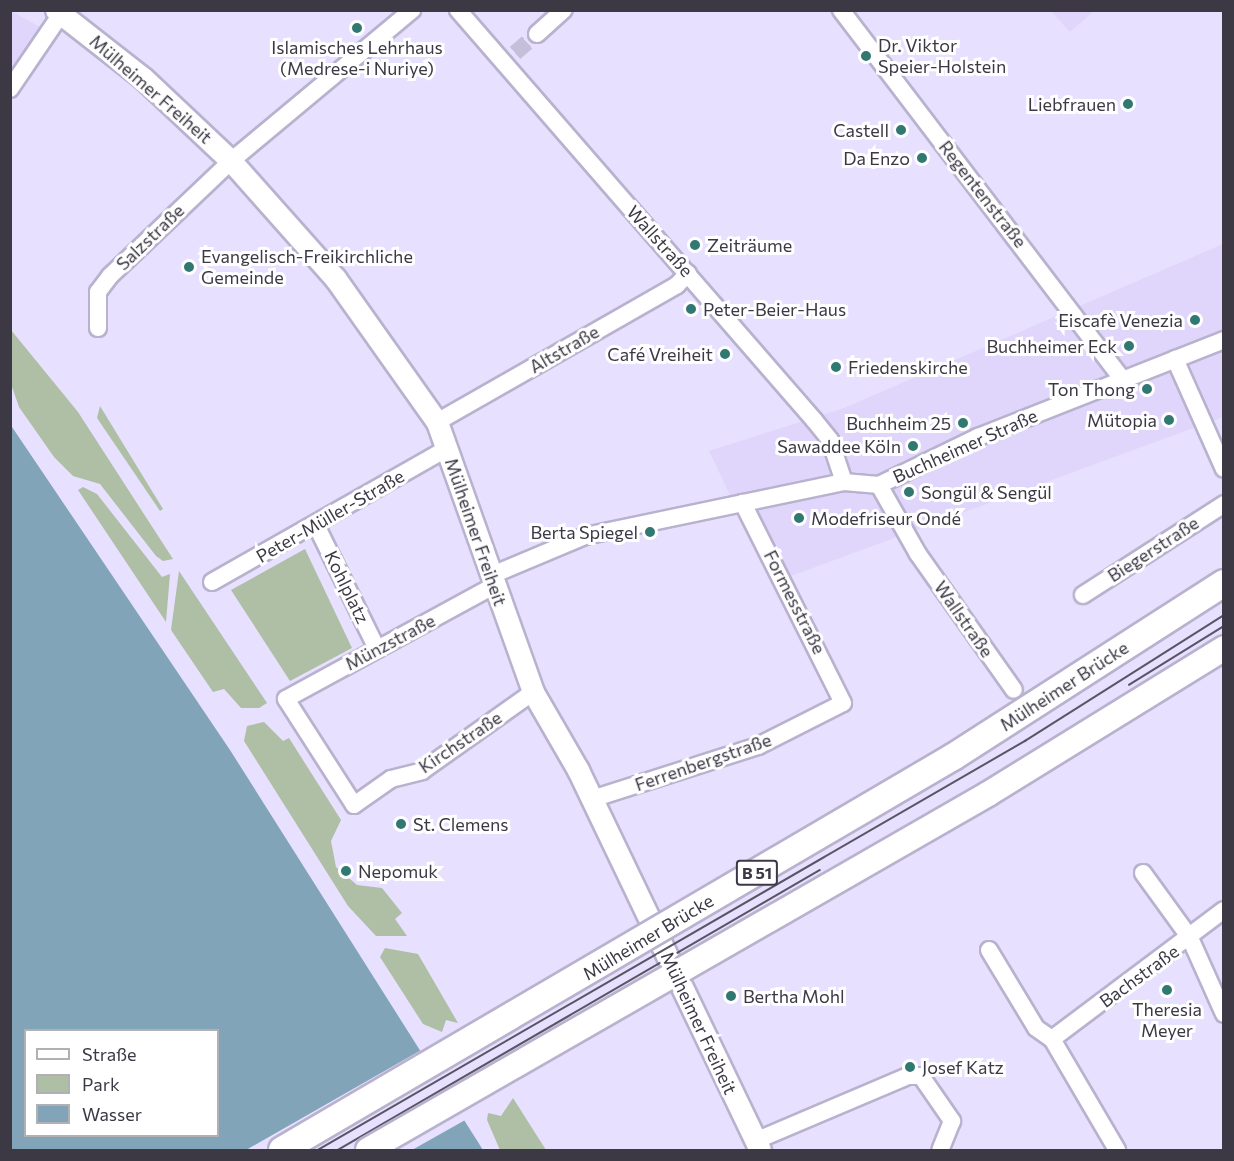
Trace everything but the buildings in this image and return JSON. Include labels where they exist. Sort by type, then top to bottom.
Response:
[{"type":"main road","name":"Mülheimer Brücke","points":[[282,1150],[953,757],[1224,583]]},
{"type":"main road","name":"Mülheimer Brücke","points":[[299,1150],[1002,740],[1224,598]]},
{"type":"main road","name":"B 51","points":[[368,1150],[988,794],[1224,648]]},
{"type":"street","name":"Salzstraße","points":[[98,328],[98,292],[110,276],[231,160],[412,10]]},
{"type":"street","name":"Wallstraße","points":[[458,10],[509,57],[830,440],[844,482]]},
{"type":"street","points":[[537,34],[564,10]]},
{"type":"street","name":"Regentenstraße","points":[[841,10],[1122,379]]},
{"type":"street","name":"Mülheimer Freiheit","points":[[59,12],[143,78],[231,160],[335,278],[437,422],[533,692],[592,799],[758,1146]]},
{"type":"street","points":[[10,88],[59,12]]},
{"type":"street","name":"Altstraße","points":[[437,422],[677,285],[688,273]]},
{"type":"street","name":"Buchheimer Straße","points":[[494,580],[585,536],[844,482],[879,485],[1122,379],[1224,340]]},
{"type":"street","points":[[1175,358],[1224,468]]},
{"type":"street","name":"Peter-Müller-Straße","points":[[212,582],[448,448]]},
{"type":"street","name":"Wallstraße","points":[[879,485],[918,554],[1014,690]]},
{"type":"street","name":"Formesstraße","points":[[743,503],[843,703]]},
{"type":"street","name":"Biegerstraße","points":[[1083,595],[1224,504]]},
{"type":"street","name":"Kohlplatz","points":[[316,525],[377,649]]},
{"type":"street","name":"Münzstraße","points":[[354,805],[286,699],[494,580]]},
{"type":"street","name":"Kirchstraße","points":[[354,805],[391,779],[422,771],[533,692]]},
{"type":"street","name":"Ferrenbergstraße","points":[[592,799],[758,746],[843,703]]},
{"type":"street","points":[[1143,873],[1190,938],[1224,1014]]},
{"type":"street","name":"Bachstraße","points":[[1052,1039],[1190,938],[1224,910]]},
{"type":"street","points":[[989,950],[1036,1028],[1052,1039],[1117,1150]]},
{"type":"street","points":[[758,1146],[908,1076],[927,1080],[941,1102],[953,1128],[940,1150]]},
{"type":"shaded area","points":[[11,11],[42,28],[11,76]]},
{"type":"shaded area","points":[[1051,11],[1094,11],[1070,32]]},
{"type":"shaded area","points":[[1223,244],[1223,417],[772,583],[709,451],[844,408]]},
{"type":"green space","points":[[11,330],[78,412],[173,559],[163,561],[156,556],[100,484],[73,476],[54,457],[19,407],[11,384]]},
{"type":"green space","points":[[100,406],[163,509],[160,511],[97,418]]},
{"type":"green space","points":[[83,487],[97,494],[162,577],[170,574],[166,622],[78,490]]},
{"type":"green space","points":[[305,549],[352,648],[290,681],[231,590]]},
{"type":"green space","points":[[179,571],[267,703],[259,708],[241,708],[224,689],[213,692],[171,630]]},
{"type":"green space","points":[[264,722],[283,741],[289,738],[341,820],[331,841],[336,867],[357,885],[382,888],[402,913],[395,919],[407,936],[376,936],[348,906],[244,741],[247,726]]},
{"type":"green space","points":[[385,948],[418,954],[458,1023],[446,1020],[442,1032],[423,1024],[380,957]]},
{"type":"green space","points":[[513,1098],[546,1150],[500,1150],[487,1120],[488,1113],[501,1116]]},
{"type":"water","points":[[10,424],[230,750],[483,1150],[11,1150]]},
{"type":"pier","points":[[423,1049],[467,1119],[412,1150],[246,1150]]},
{"type":"tunnel","points":[[515,53],[537,34]]},
{"type":"tram line","points":[[318,1150],[1025,741],[1224,615]]},
{"type":"tram line","points":[[1129,685],[1224,626]]},
{"type":"tram line","points":[[338,1150],[820,870]]},
{"type":"place","name":"Islamisches Lehrhaus (Medrese-i Nuriye)","points":[[357,28]]},
{"type":"place","name":"Dr. Viktor Speier-Holstein","points":[[866,56]]},
{"type":"place","name":"Liebfrauen","points":[[1128,104]]},
{"type":"place","name":"Castell","points":[[901,130]]},
{"type":"place","name":"Da Enzo","points":[[922,158]]},
{"type":"place","name":"Zeiträume","points":[[695,245]]},
{"type":"place","name":"Evangelisch-Freikirchliche Gemeinde","points":[[189,267]]},
{"type":"place","name":"Peter-Beier-Haus","points":[[691,309]]},
{"type":"place","name":"Eiscafè Venezia","points":[[1195,320]]},
{"type":"place","name":"Buchheimer Eck","points":[[1129,346]]},
{"type":"place","name":"Café Vreiheit","points":[[725,354]]},
{"type":"place","name":"Friedenskirche","points":[[836,367]]},
{"type":"place","name":"Ton Thong","points":[[1147,389]]},
{"type":"place","name":"Mütopia","points":[[1169,420]]},
{"type":"place","name":"Buchheim 25","points":[[963,423]]},
{"type":"place","name":"Sawaddee Köln","points":[[913,446]]},
{"type":"place","name":"Songül & Sengül","points":[[909,492]]},
{"type":"place","name":"Modefriseur Ondé","points":[[799,518]]},
{"type":"place","name":"Berta Spiegel","points":[[650,532]]},
{"type":"place","name":"St. Clemens","points":[[401,824]]},
{"type":"place","name":"Nepomuk","points":[[346,871]]},
{"type":"place","name":"Theresia Meyer","points":[[1167,990]]},
{"type":"place","name":"Bertha Mohl","points":[[731,996]]},
{"type":"place","name":"Josef Katz","points":[[910,1067]]}]
